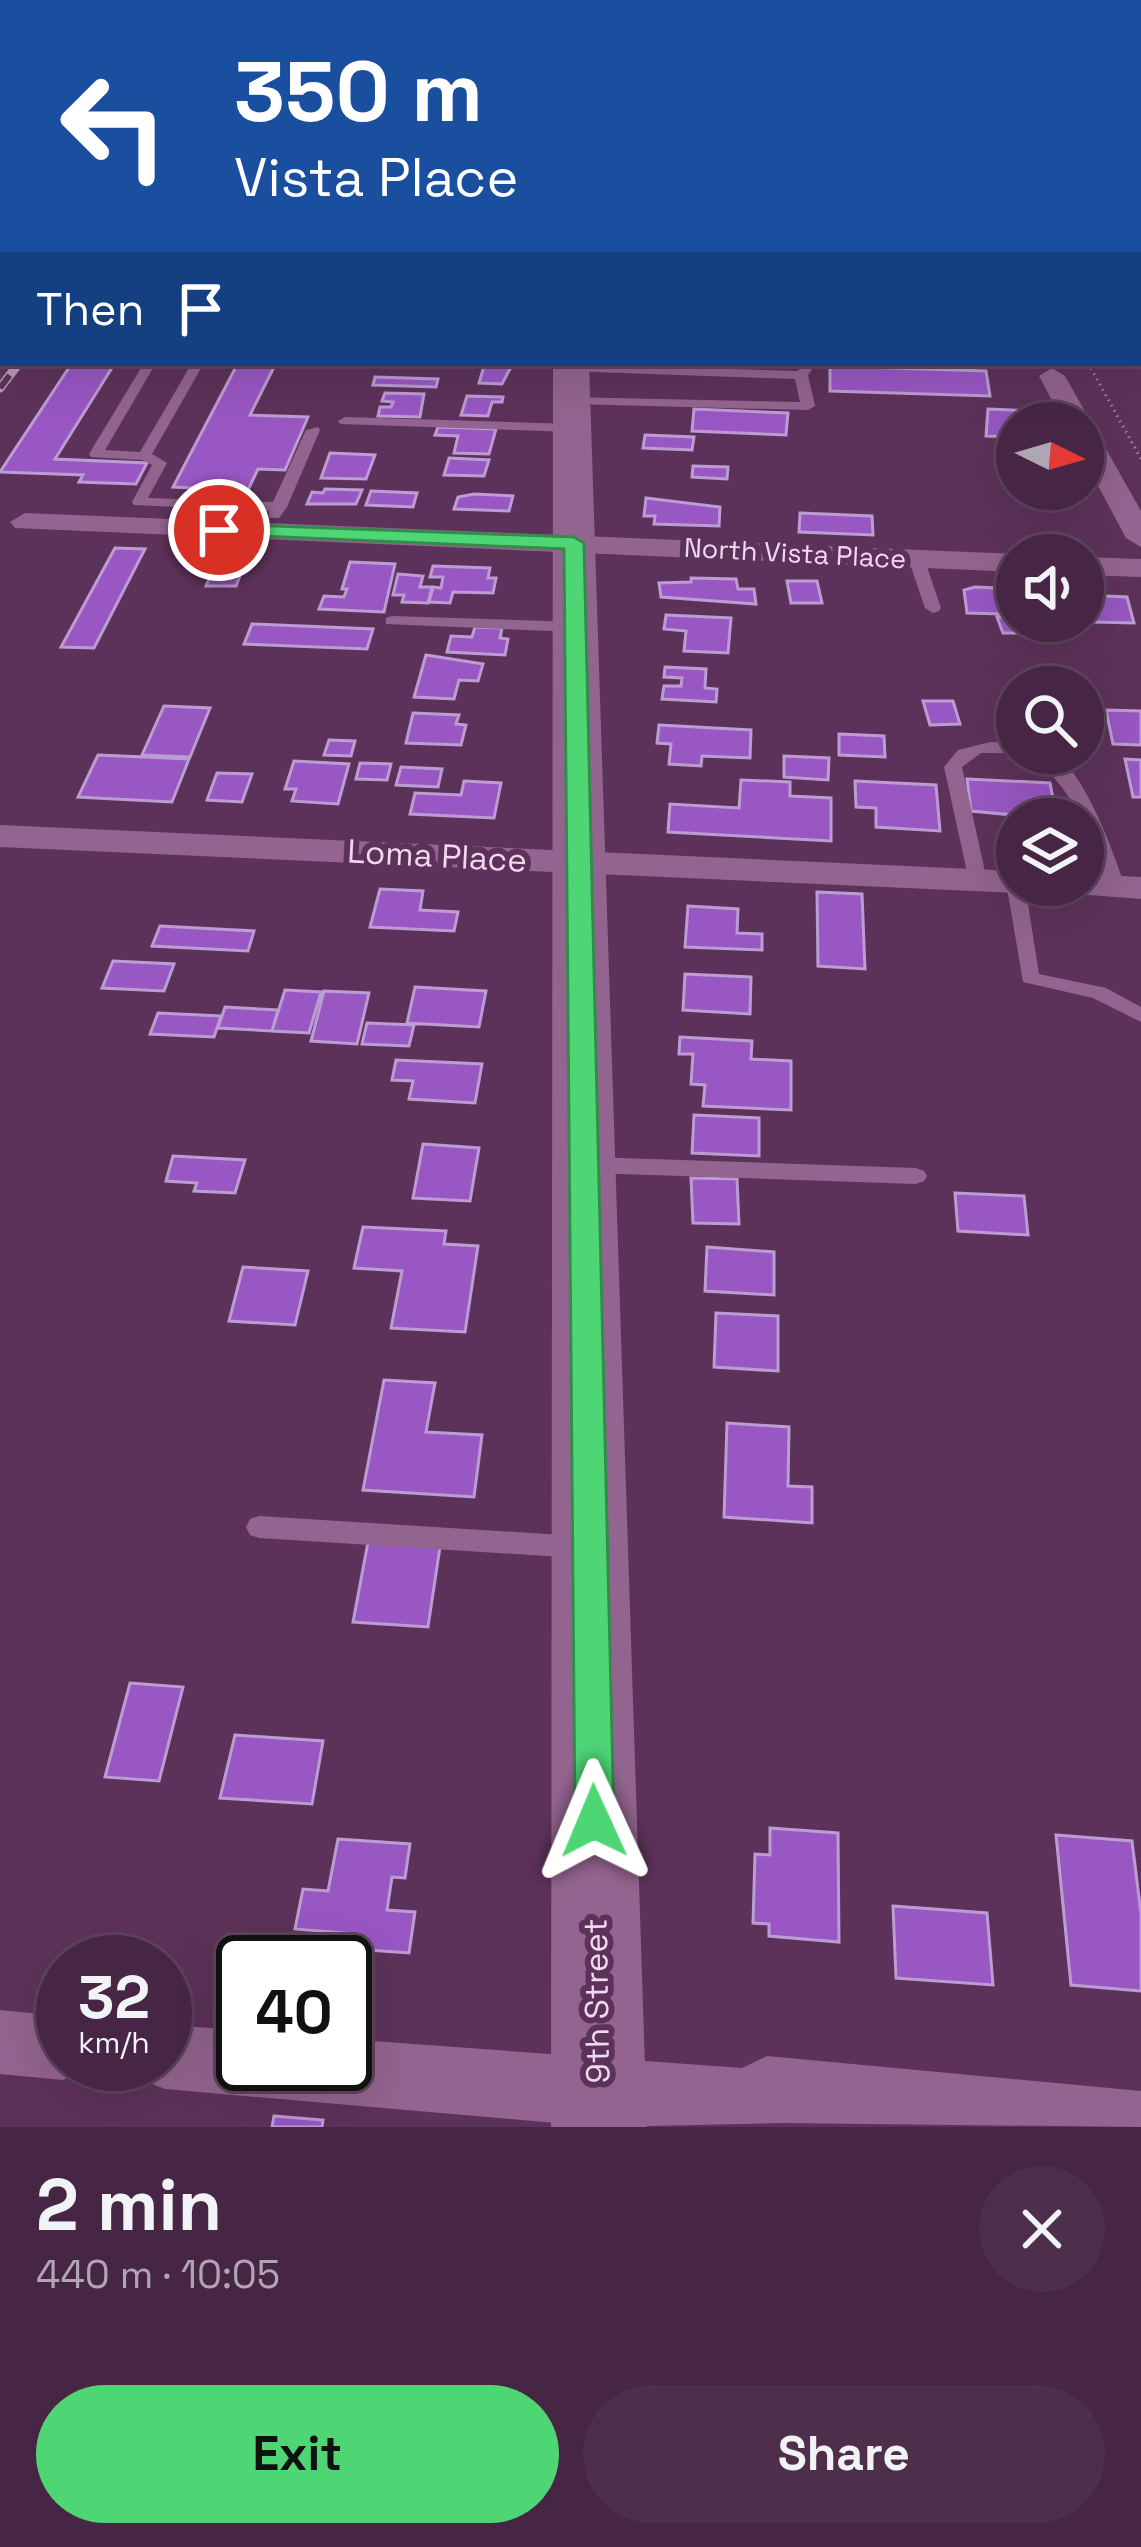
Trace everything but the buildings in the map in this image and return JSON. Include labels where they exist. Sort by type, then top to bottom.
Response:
[{"type":"street","points":[[1052,376],[1066,402]]},
{"type":"street","name":"9th Street","points":[[571,389],[599,2111]]},
{"type":"street","points":[[1104,471],[1141,538]]},
{"type":"street","name":"North Vista Place","points":[[26,522],[273,519],[574,543],[996,562]]},
{"type":"street","points":[[1104,567],[1141,568]]},
{"type":"street","name":"Loma Place","points":[[0,836],[996,882]]},
{"type":"street","points":[[0,2042],[36,2045]]},
{"type":"street","points":[[372,2081],[599,2111],[758,2102],[767,2089],[1141,2124]]},
{"type":"lane","points":[[80,0],[220,0]]},
{"type":"lane","points":[[148,366],[96,454],[144,456],[160,463],[139,502],[273,519],[313,430]]},
{"type":"lane","points":[[144,456],[196,366]]},
{"type":"lane","points":[[345,421],[571,389],[644,367],[804,369],[808,406],[571,389]]},
{"type":"lane","points":[[916,558],[933,608]]},
{"type":"lane","points":[[392,621],[575,627]]},
{"type":"lane","points":[[996,748],[973,749],[958,757],[953,767],[996,866]]},
{"type":"lane","points":[[1065,774],[1128,887]]},
{"type":"lane","points":[[1010,906],[1030,978],[1099,993],[1141,1015]]},
{"type":"lane","points":[[583,1165],[916,1176]]},
{"type":"lane","points":[[259,1527],[590,1548]]},
{"type":"path","points":[[1090,366],[1141,459]]},
{"type":"railway","points":[[0,388],[17,366]]},
{"type":"route","points":[[219,530],[574,543],[594,1821]]}]
